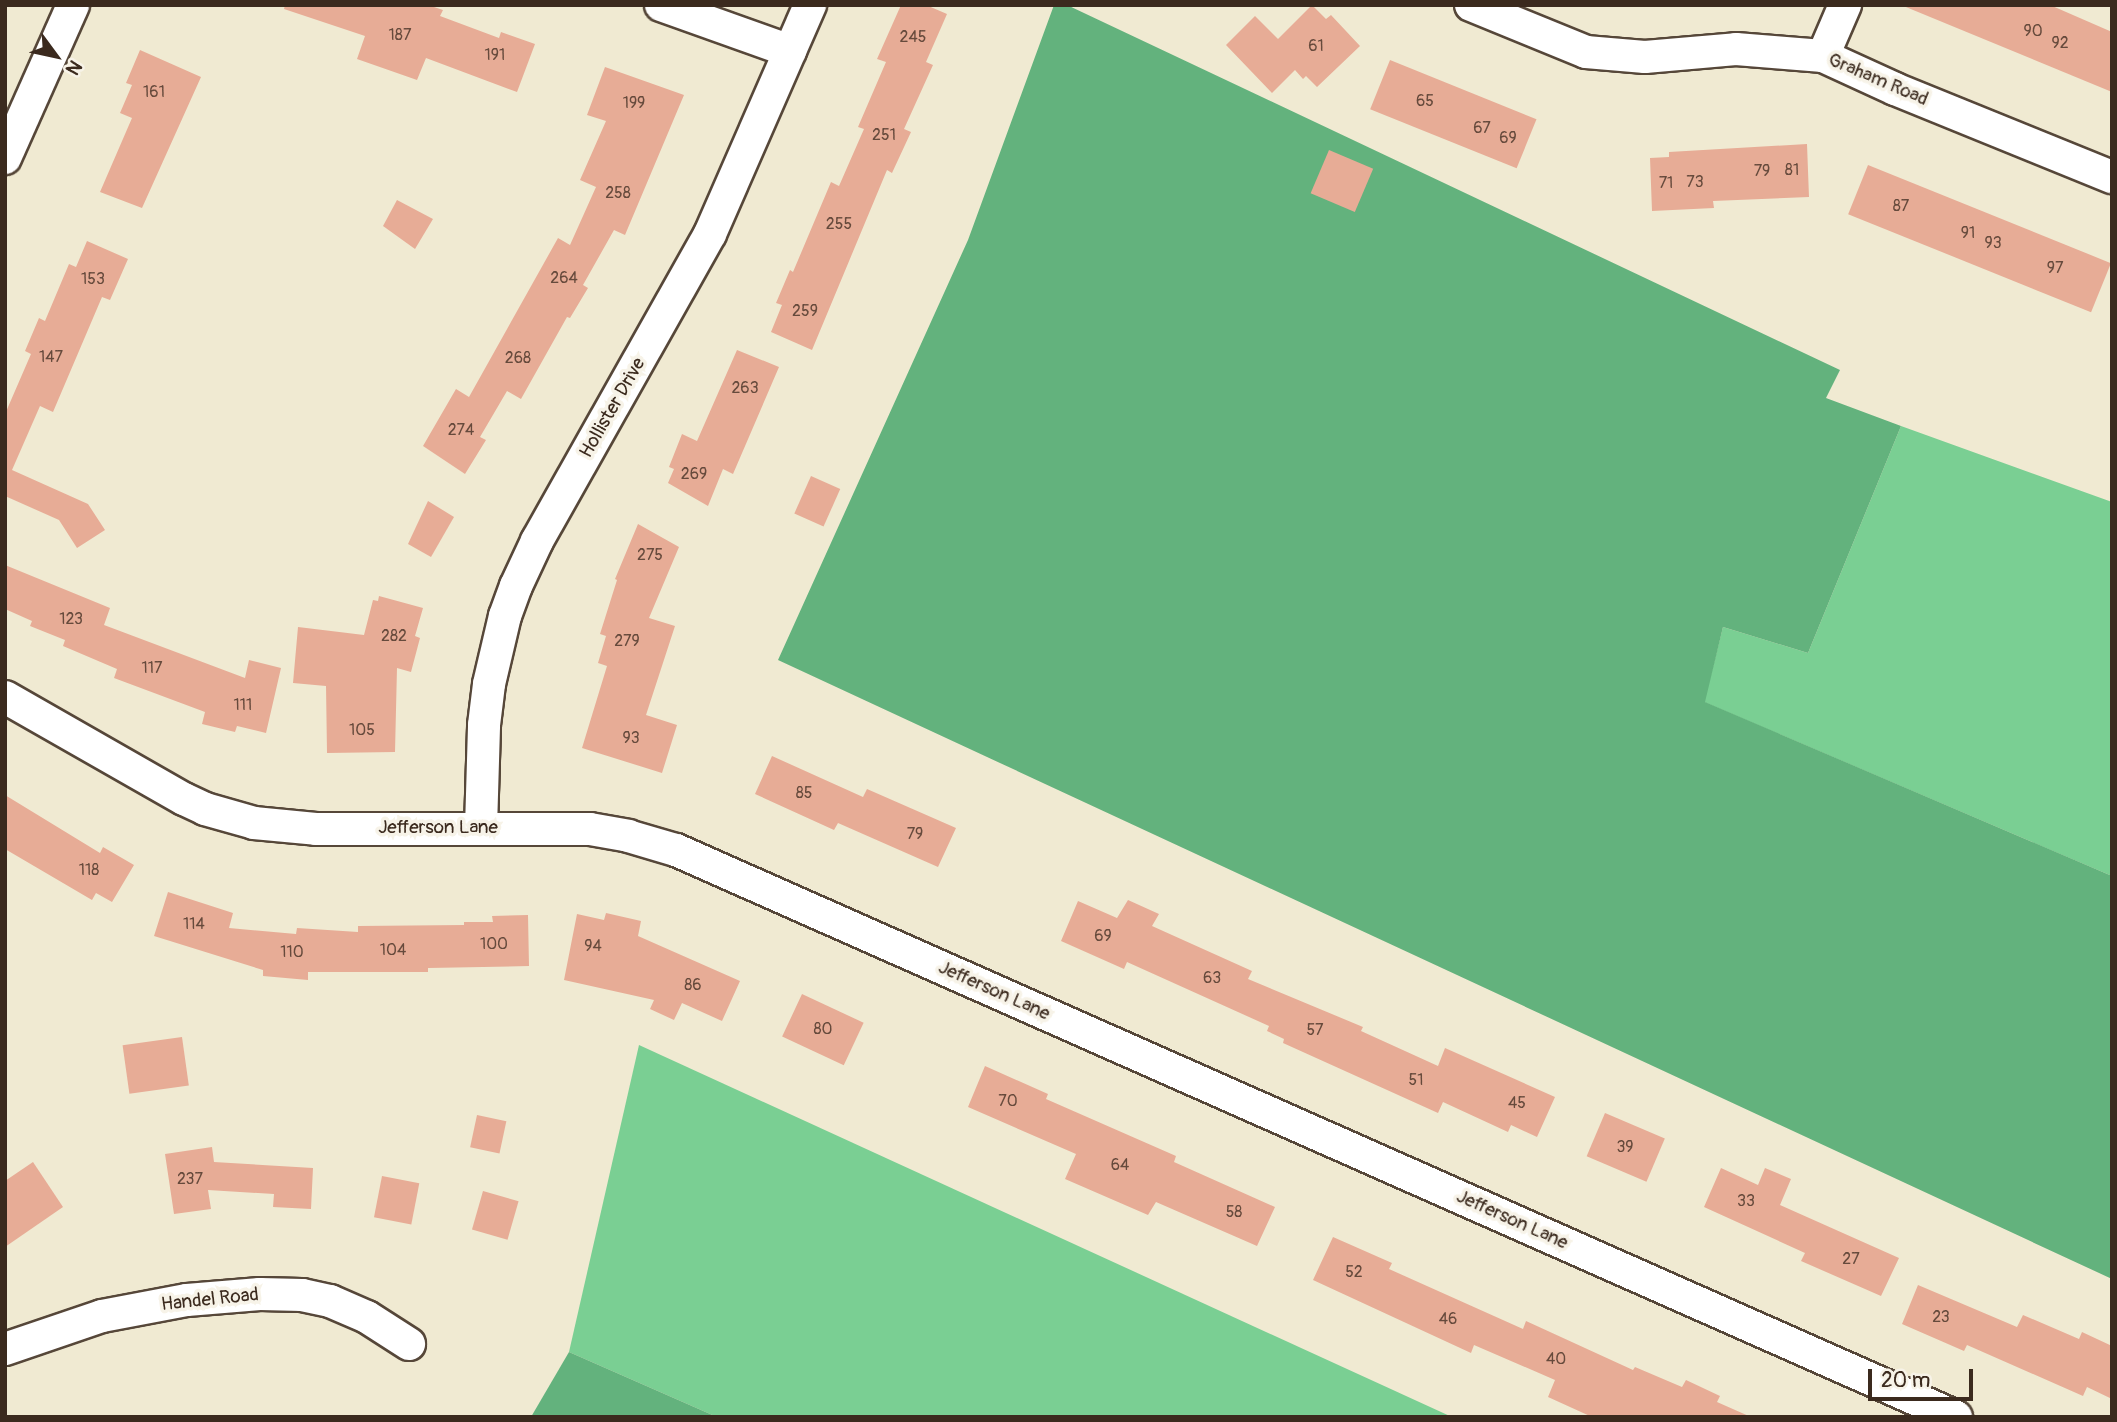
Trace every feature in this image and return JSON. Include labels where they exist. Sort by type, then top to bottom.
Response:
[{"type":"street","points":[[5,158],[73,5]]},
{"type":"street","points":[[661,5],[790,51]]},
{"type":"street","name":"Hollister Drive","points":[[481,828],[484,725],[489,684],[498,641],[516,586],[537,541],[710,234],[810,5]]},
{"type":"street","name":"Graham Road","points":[[1471,5],[1587,52],[1645,57],[1736,49],[1824,56],[1895,89],[2112,177]]},
{"type":"street","points":[[1824,56],[1844,5]]},
{"type":"street","name":"Jefferson Lane","points":[[5,697],[184,799],[230,817],[276,827],[316,829],[590,829],[628,835],[676,850],[1956,1417]]},
{"type":"street","name":"Handel Road","points":[[5,1349],[102,1316],[187,1300],[260,1294],[302,1295],[330,1301],[367,1317],[409,1344]]},
{"type":"green space","points":[[1054,5],[1067,5],[1840,370],[1826,398],[1901,426],[1808,653],[1723,627],[1705,702],[2112,876],[2112,1279],[778,660],[968,240]]},
{"type":"green space","points":[[1901,426],[2112,502],[2112,876],[1704,702],[1723,627],[1808,653]]},
{"type":"green space","points":[[639,1045],[1452,1417],[717,1417],[569,1352]]},
{"type":"green space","points":[[569,1352],[717,1417],[531,1417]]},
{"type":"building","points":[[285,5],[428,5],[443,10],[440,16],[499,38],[501,32],[535,44],[517,92],[426,58],[417,80],[357,59],[365,36],[284,9]]},
{"type":"building","points":[[901,5],[926,5],[947,14],[926,62],[933,65],[904,129],[911,132],[892,173],[887,170],[812,350],[771,332],[782,305],[776,303],[790,270],[793,272],[831,182],[839,186],[864,129],[858,127],[886,62],[877,59]]},
{"type":"building","points":[[1312,5],[1326,19],[1331,15],[1360,46],[1317,87],[1306,76],[1303,79],[1295,70],[1272,93],[1226,45],[1255,16],[1278,39]]},
{"type":"building","points":[[1901,5],[2050,5],[2112,32],[2112,92]]},
{"type":"building","points":[[140,50],[201,77],[142,208],[100,192],[132,118],[120,113],[132,85],[126,83]]},
{"type":"building","points":[[1390,60],[1536,119],[1517,168],[1370,109]]},
{"type":"building","points":[[605,67],[684,95],[625,235],[614,230],[583,285],[588,288],[570,318],[567,317],[521,399],[507,391],[480,437],[486,440],[465,474],[423,446],[456,389],[469,397],[558,238],[570,245],[596,187],[580,180],[606,121],[587,115]]},
{"type":"building","points":[[1807,144],[1809,197],[1713,201],[1714,208],[1652,211],[1650,158],[1669,157],[1669,152]]},
{"type":"building","points":[[1329,150],[1373,169],[1355,212],[1311,193]]},
{"type":"building","points":[[1868,165],[2111,263],[2091,312],[1848,214]]},
{"type":"building","points":[[397,200],[433,219],[415,249],[383,226]]},
{"type":"building","points":[[87,241],[128,259],[110,300],[102,297],[53,412],[40,406],[12,470],[88,504],[105,530],[77,548],[59,520],[5,496],[5,414],[31,354],[25,351],[39,318],[45,321],[69,264],[76,267]]},
{"type":"building","points":[[737,350],[779,367],[733,474],[723,469],[708,506],[668,483],[674,469],[669,467],[682,434],[697,441]]},
{"type":"building","points":[[811,476],[840,489],[824,526],[794,513]]},
{"type":"building","points":[[428,501],[454,517],[431,557],[408,544]]},
{"type":"building","points":[[638,524],[679,547],[649,618],[675,626],[646,715],[677,725],[662,773],[582,748],[607,666],[598,663],[606,636],[600,634],[617,580],[615,579]]},
{"type":"building","points":[[5,565],[110,608],[104,625],[245,678],[249,660],[281,668],[266,733],[237,726],[235,732],[202,724],[205,712],[114,678],[117,669],[63,646],[65,640],[30,626],[32,621],[5,609]]},
{"type":"building","points":[[379,596],[423,608],[415,636],[420,638],[411,672],[397,668],[395,752],[327,753],[326,686],[293,683],[298,627],[364,635],[373,600],[378,601]]},
{"type":"building","points":[[772,756],[863,797],[867,789],[956,828],[938,867],[838,823],[834,830],[755,794]]},
{"type":"building","points":[[5,795],[100,853],[103,847],[134,865],[112,902],[96,893],[92,900],[5,849]]},
{"type":"building","points":[[168,892],[233,913],[229,928],[296,934],[297,928],[358,932],[358,926],[464,925],[464,922],[493,922],[492,916],[528,915],[529,966],[428,968],[428,972],[308,972],[308,980],[263,976],[263,970],[154,936]]},
{"type":"building","points":[[1128,900],[1159,914],[1152,926],[1252,971],[1248,979],[1363,1027],[1361,1031],[1438,1066],[1445,1048],[1555,1097],[1537,1137],[1511,1125],[1508,1132],[1443,1102],[1438,1113],[1283,1043],[1284,1039],[1267,1031],[1269,1026],[1127,962],[1124,969],[1061,941],[1078,901],[1117,918]]},
{"type":"building","points":[[606,913],[641,921],[638,936],[740,981],[722,1021],[682,1003],[674,1020],[650,1009],[654,1000],[564,980],[577,914],[604,920]]},
{"type":"building","points":[[802,994],[864,1023],[844,1065],[782,1037]]},
{"type":"building","points":[[182,1037],[189,1086],[129,1094],[123,1045]]},
{"type":"building","points":[[985,1066],[1048,1094],[1046,1099],[1176,1156],[1174,1162],[1275,1207],[1257,1246],[1156,1202],[1148,1215],[1065,1179],[1076,1154],[968,1107]]},
{"type":"building","points":[[1605,1113],[1665,1138],[1646,1182],[1587,1156]]},
{"type":"building","points":[[477,1115],[506,1121],[499,1154],[470,1147]]},
{"type":"building","points":[[212,1147],[214,1162],[313,1168],[311,1209],[273,1207],[274,1194],[208,1190],[211,1209],[174,1214],[165,1154]]},
{"type":"building","points":[[33,1162],[63,1207],[5,1247],[5,1181]]},
{"type":"building","points":[[1721,1168],[1758,1185],[1765,1168],[1791,1179],[1780,1205],[1899,1258],[1881,1296],[1801,1261],[1805,1253],[1704,1207]]},
{"type":"building","points":[[382,1176],[419,1183],[411,1224],[374,1217]]},
{"type":"building","points":[[483,1191],[519,1201],[508,1240],[472,1229]]},
{"type":"building","points":[[1333,1237],[1392,1263],[1389,1269],[1523,1329],[1526,1321],[1633,1370],[1635,1367],[1682,1387],[1686,1380],[1720,1396],[1717,1402],[1751,1417],[1592,1417],[1548,1397],[1555,1380],[1474,1345],[1471,1353],[1313,1280]]},
{"type":"building","points":[[1918,1285],[2017,1327],[2023,1315],[2079,1339],[2082,1332],[2112,1346],[2112,1399],[2087,1387],[2083,1396],[1967,1345],[1964,1351],[1902,1324]]}]
